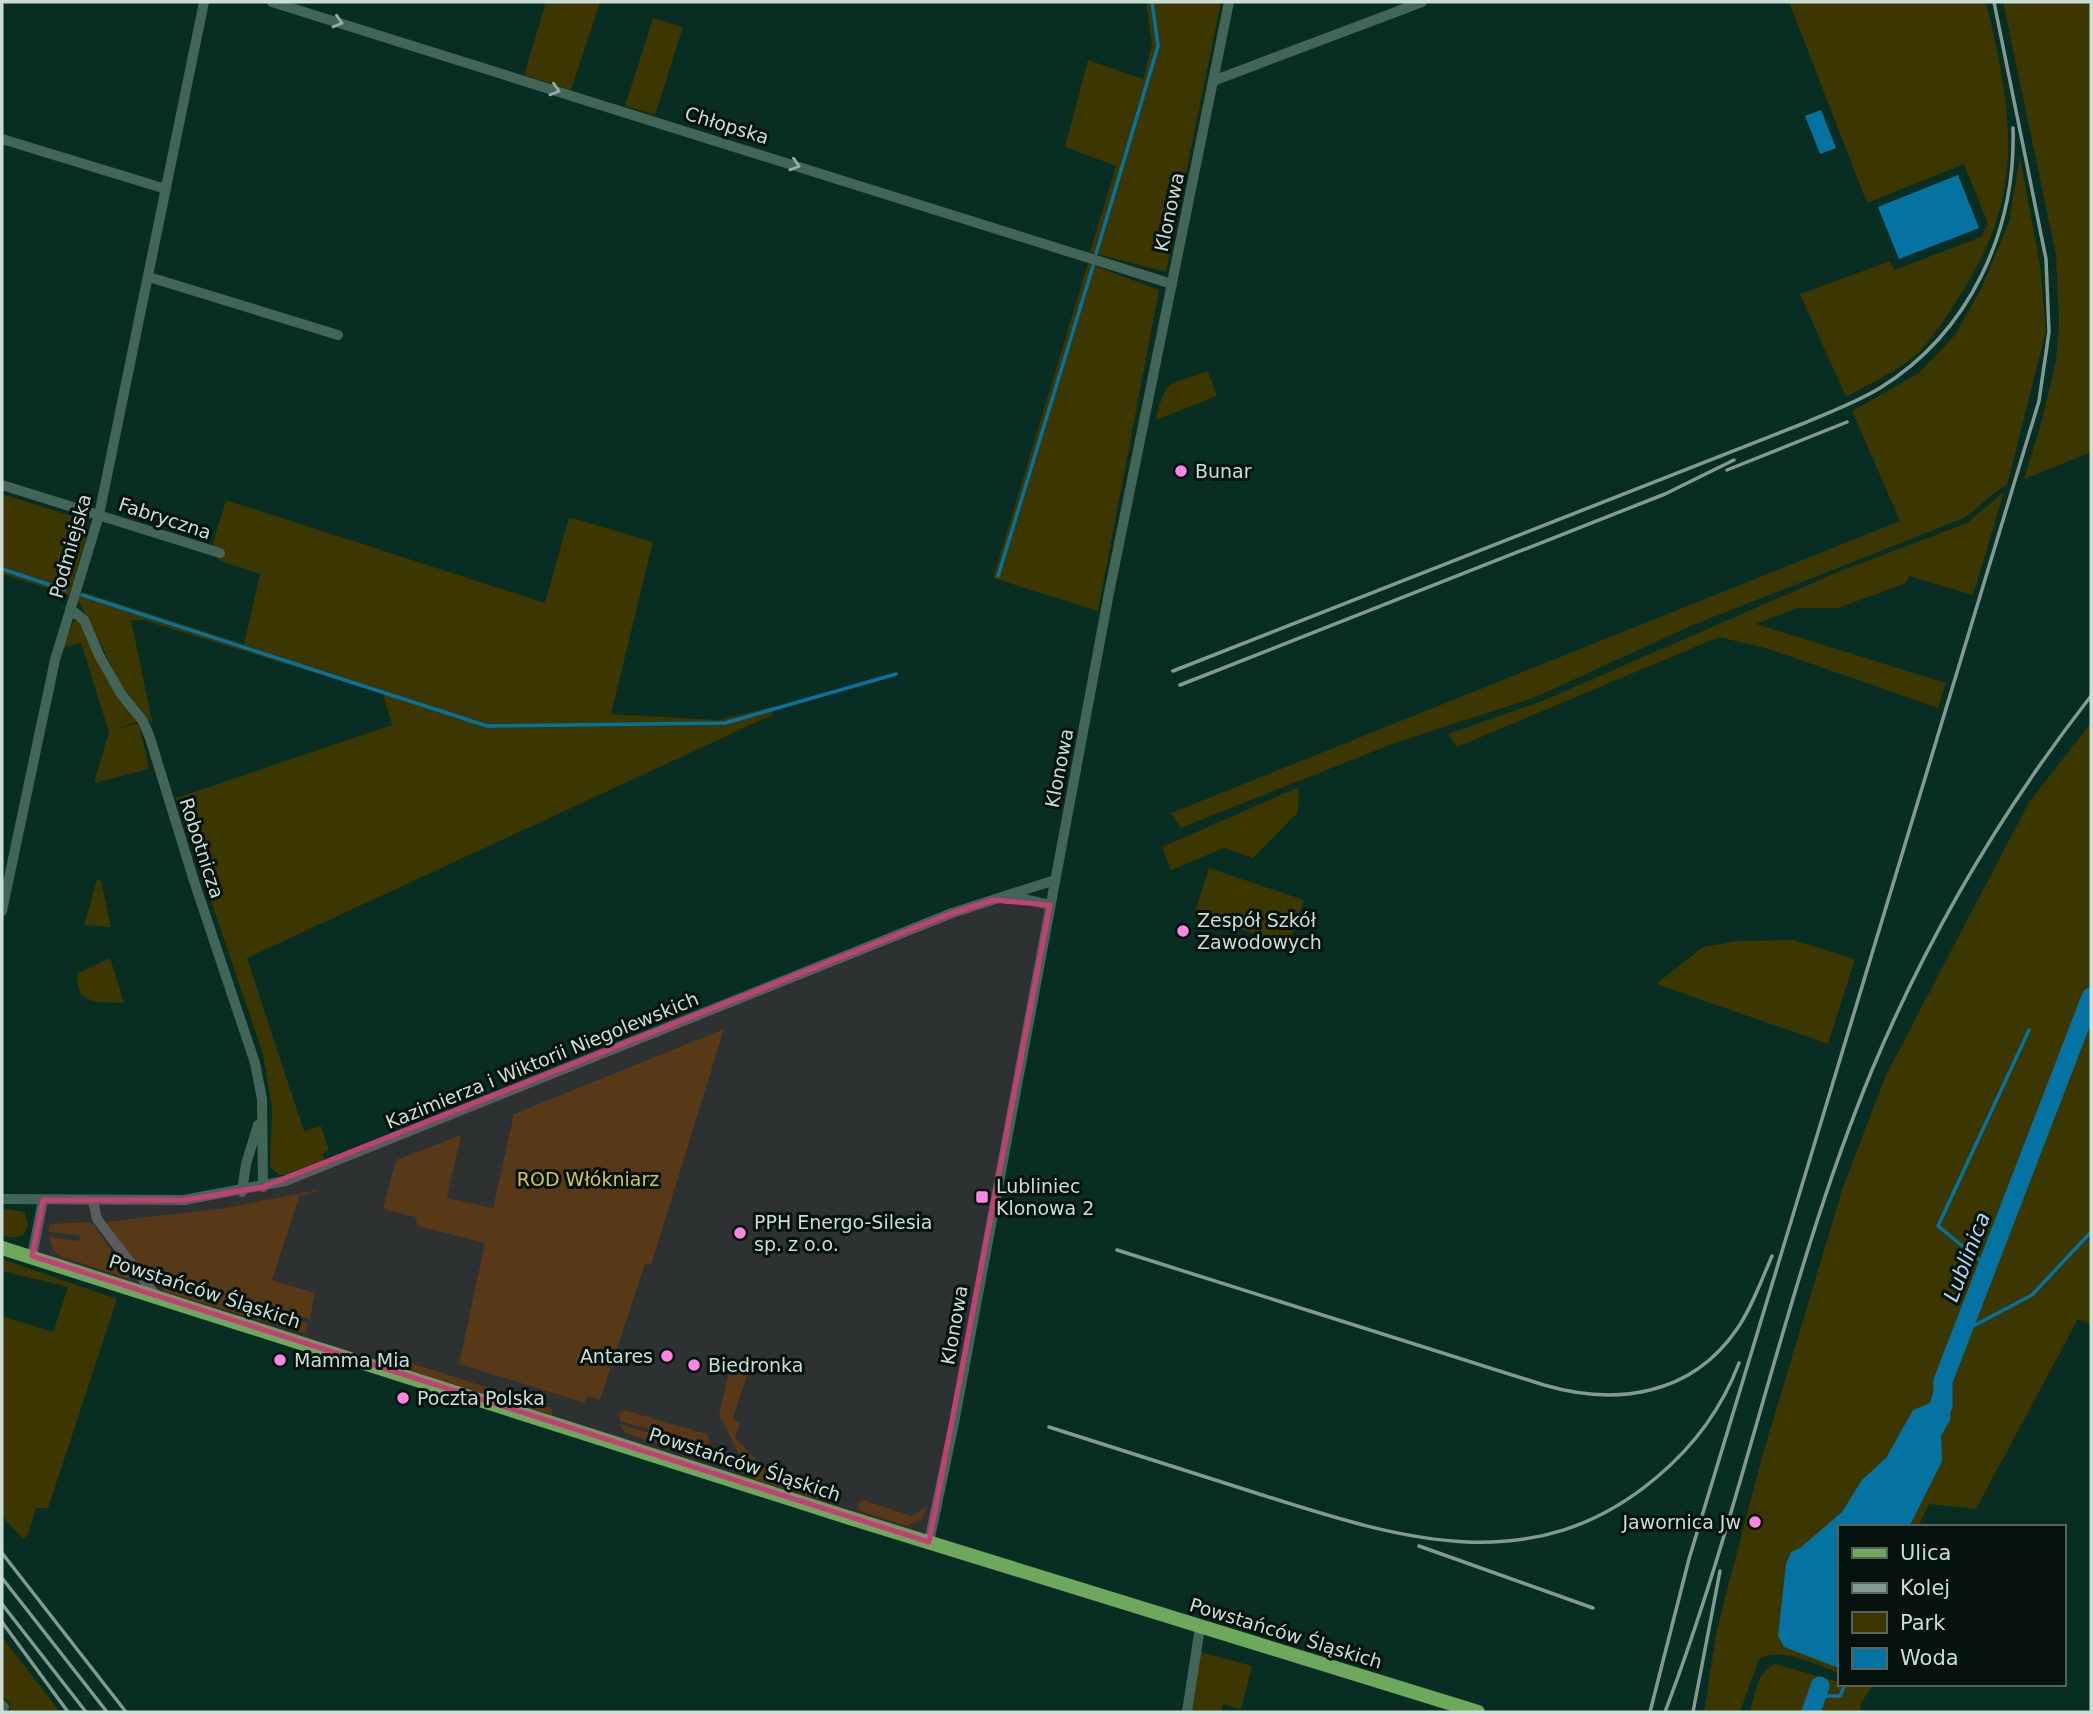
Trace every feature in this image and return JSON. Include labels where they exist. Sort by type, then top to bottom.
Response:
[{"type":"main road","name":"Powstańców Śląskich","points":[[2,1248],[1199,1627],[1478,1712]]},
{"type":"street","name":"Podmiejska","points":[[2,911],[55,660],[99,515],[204,2]]},
{"type":"street","name":"Chłopska","points":[[272,2],[1172,284]]},
{"type":"street","name":"Klonowa","points":[[929,1542],[954,1423],[1050,905],[1229,2]]},
{"type":"street","points":[[1213,81],[1422,2]]},
{"type":"street","points":[[2,139],[166,189]]},
{"type":"street","points":[[149,277],[338,335]]},
{"type":"street","name":"Fabryczna","points":[[2,485],[220,553]]},
{"type":"street","name":"Robotnicza","points":[[70,610],[84,620],[99,655],[121,694],[143,721],[150,738],[252,1054],[261,1090],[263,1188]]},
{"type":"street","name":"Kazimierza i Wiktorii Niegolewskich","points":[[2,1199],[187,1200],[263,1188],[312,1172],[911,930],[1055,880]]},
{"type":"street","points":[[993,900],[1025,899],[1050,905]]},
{"type":"street","name":"Robotnicza","points":[[242,1192],[246,1164],[261,1116]]},
{"type":"street","points":[[32,1256],[43,1200]]},
{"type":"street","points":[[93,1201],[97,1219],[156,1296]]},
{"type":"street","points":[[1186,1712],[1199,1627]]},
{"type":"highlighted area","points":[[993,900],[1050,905],[929,1542],[32,1256],[43,1200],[184,1200],[263,1187],[952,913]]},
{"type":"green space","points":[[546,2],[600,2],[571,90],[524,75]]},
{"type":"green space","points":[[1146,2],[1221,2],[1166,272],[1090,252],[1116,166],[1065,147],[1088,60],[1143,79],[1152,44]]},
{"type":"green space","points":[[1789,2],[1986,2],[2003,82],[2008,153],[2005,188],[1996,223],[1981,259],[1935,333],[1914,357],[1846,397],[1800,294],[1890,261],[1894,270],[1981,237],[1988,224],[1964,164],[1867,203]]},
{"type":"green space","points":[[2003,2],[2091,2],[2091,452],[2024,479],[2041,424],[2056,360],[2059,322],[2056,255]]},
{"type":"green space","points":[[653,18],[683,27],[655,115],[625,106]]},
{"type":"green space","points":[[2020,157],[2040,265],[2046,331],[2007,485],[1959,520],[1693,625],[1536,697],[1392,744],[1181,828],[1171,813],[1900,521],[1852,411],[1919,373],[1955,335],[1981,289],[2009,222]]},
{"type":"green space","points":[[1088,263],[1159,290],[1098,611],[993,578]]},
{"type":"green space","points":[[1208,371],[1217,396],[1156,420],[1163,396],[1171,385]]},
{"type":"green space","points":[[2004,492],[1973,595],[1909,576],[1906,583],[1838,608],[1797,608],[1756,624],[1946,683],[1938,708],[1769,649],[1719,637],[1457,747],[1448,734],[1542,701],[1838,572],[1967,523]]},
{"type":"green space","points":[[2,494],[84,520],[88,531],[69,595],[2,574]]},
{"type":"green space","points":[[226,500],[545,603],[569,517],[653,542],[611,714],[717,720],[773,707],[772,715],[247,958],[304,1131],[321,1126],[329,1150],[322,1154],[325,1161],[290,1175],[279,1175],[270,1167],[272,1109],[263,1054],[176,798],[392,725],[383,694],[143,620],[131,620],[153,725],[124,690],[78,600],[83,592],[244,644],[260,574],[220,561],[212,546]]},
{"type":"green space","points":[[74,621],[80,622],[117,697],[139,721],[115,730],[139,723],[149,769],[94,783],[109,732],[81,643],[62,648]]},
{"type":"green space","points":[[2091,723],[2091,1325],[2078,1319],[1976,1509],[1929,1504],[1919,1525],[1838,1525],[1838,1673],[1799,1658],[1768,1656],[1759,1659],[1740,1712],[1704,1712],[1717,1629],[1762,1457],[1843,1187],[1886,1075],[2029,802]]},
{"type":"green space","points":[[1299,787],[1298,812],[1253,858],[1224,848],[1171,870],[1162,847]]},
{"type":"green space","points":[[1209,868],[1304,900],[1289,945],[1194,914]]},
{"type":"green space","points":[[97,880],[101,881],[111,927],[84,925]]},
{"type":"green space","points":[[1793,940],[1855,959],[1828,1044],[1656,984],[1703,947],[1738,941]]},
{"type":"green space","points":[[110,958],[124,1003],[90,1000],[80,991],[78,973]]},
{"type":"green space","name":"ROD Włókniarz","points":[[724,1029],[651,1265],[645,1264],[600,1400],[587,1396],[585,1403],[459,1364],[485,1243],[418,1226],[415,1217],[383,1209],[396,1160],[461,1135],[447,1198],[493,1208],[514,1114]]},
{"type":"green space","points":[[322,1189],[299,1197],[272,1280],[315,1293],[310,1319],[254,1303],[249,1317],[166,1292],[141,1269],[106,1222],[225,1208]]},
{"type":"green space","points":[[2,1208],[25,1212],[28,1225],[24,1234],[15,1238],[2,1236]]},
{"type":"green space","points":[[89,1222],[132,1280],[62,1257],[53,1250],[49,1237],[79,1241],[80,1235],[48,1232],[50,1224]]},
{"type":"green space","points":[[2,1259],[117,1299],[48,1508],[36,1508],[28,1535],[23,1539],[2,1516],[2,1316],[53,1332],[68,1287],[2,1271]]},
{"type":"green space","points":[[258,1308],[308,1323],[305,1333],[255,1319]]},
{"type":"green space","points":[[395,1358],[552,1408],[552,1415],[393,1365]]},
{"type":"green space","points":[[730,1367],[748,1373],[733,1418],[740,1423],[735,1438],[756,1460],[756,1465],[824,1487],[819,1499],[754,1479],[748,1473],[719,1414]]},
{"type":"green space","points":[[624,1410],[707,1434],[710,1442],[706,1445],[620,1421],[619,1413]]},
{"type":"green space","points":[[620,1424],[707,1450],[689,1454],[625,1433]]},
{"type":"green space","points":[[863,1500],[911,1516],[928,1506],[922,1519],[907,1526],[857,1510]]},
{"type":"green space","points":[[2,1637],[60,1712],[11,1712],[10,1704],[2,1695]]},
{"type":"green space","points":[[1200,1652],[1252,1666],[1241,1709],[1223,1704],[1221,1712],[1191,1712]]},
{"type":"green space","points":[[1775,1664],[1838,1682],[1838,1686],[1873,1686],[1861,1703],[1860,1712],[1750,1712],[1760,1678]]},
{"type":"water","points":[[1821,110],[1836,148],[1820,154],[1805,116]]},
{"type":"water","points":[[1958,175],[1979,228],[1899,259],[1878,207]]},
{"type":"water","points":[[1943,1381],[1951,1403],[1950,1420],[1941,1436],[1942,1461],[1910,1525],[1838,1525],[1838,1668],[1784,1647],[1778,1636],[1786,1564],[1791,1552],[1800,1548],[1842,1512],[1862,1480],[1886,1458],[1913,1410],[1930,1403],[1936,1383]]},
{"type":"waterway","points":[[1096,254],[1158,46],[1152,2]]},
{"type":"waterway","points":[[998,576],[1093,266]]},
{"type":"waterway","points":[[2,569],[65,590]]},
{"type":"waterway","points":[[82,595],[487,726],[725,723],[896,674]]},
{"type":"waterway","name":"Lublinica","points":[[1943,1406],[1943,1381],[2091,997]]},
{"type":"waterway","points":[[1987,1266],[1938,1226],[2029,1030]]},
{"type":"waterway","points":[[1962,1332],[2032,1295],[2091,1232]]},
{"type":"waterway","name":"Lublinica","points":[[1811,1712],[1820,1686]]},
{"type":"waterway","points":[[1817,1696],[1840,1696],[1844,1686]]},
{"type":"railway","points":[[1650,1712],[1689,1559],[2039,401],[2049,332],[2046,259],[1994,2]]},
{"type":"railway","points":[[1173,671],[1807,422],[1880,388],[1912,365],[1939,338],[1962,308],[1981,276],[1996,241],[2006,204],[2012,166],[2013,128]]},
{"type":"railway","points":[[1727,470],[1847,422]]},
{"type":"railway","points":[[1180,685],[1665,494],[1734,460]]},
{"type":"railway","points":[[1665,1712],[1719,1552],[1815,1229],[1872,1070],[1917,971],[1969,876],[2027,784],[2091,696]]},
{"type":"railway","points":[[1117,1250],[1544,1385],[1598,1395],[1650,1390],[1675,1382],[1698,1369],[1718,1352],[1737,1329],[1752,1303],[1772,1256]]},
{"type":"railway","points":[[1049,1427],[1360,1524],[1461,1542],[1511,1541],[1561,1531],[1609,1510],[1657,1477],[1706,1425],[1739,1363]]},
{"type":"railway","points":[[1419,1546],[1593,1608]]},
{"type":"railway","points":[[2,1553],[126,1712]]},
{"type":"railway","points":[[1693,1712],[1720,1571]]},
{"type":"railway","points":[[2,1578],[107,1712]]},
{"type":"railway","points":[[2,1604],[86,1712]]},
{"type":"railway","points":[[2,1622],[68,1712]]},
{"type":"place","name":"Bunar","points":[[1181,471]]},
{"type":"place","name":"Zespół Szkół Zawodowych","points":[[1183,931]]},
{"type":"place","name":"Lubliniec Klonowa 2","points":[[982,1197]]},
{"type":"place","name":"PPH Energo-Silesia sp. z o.o.","points":[[740,1233]]},
{"type":"place","name":"Antares","points":[[667,1356]]},
{"type":"place","name":"Mamma Mia","points":[[280,1360]]},
{"type":"place","name":"Biedronka","points":[[694,1365]]},
{"type":"place","name":"Poczta Polska","points":[[403,1398]]},
{"type":"place","name":"Jawornica Jw","points":[[1755,1522]]}]
